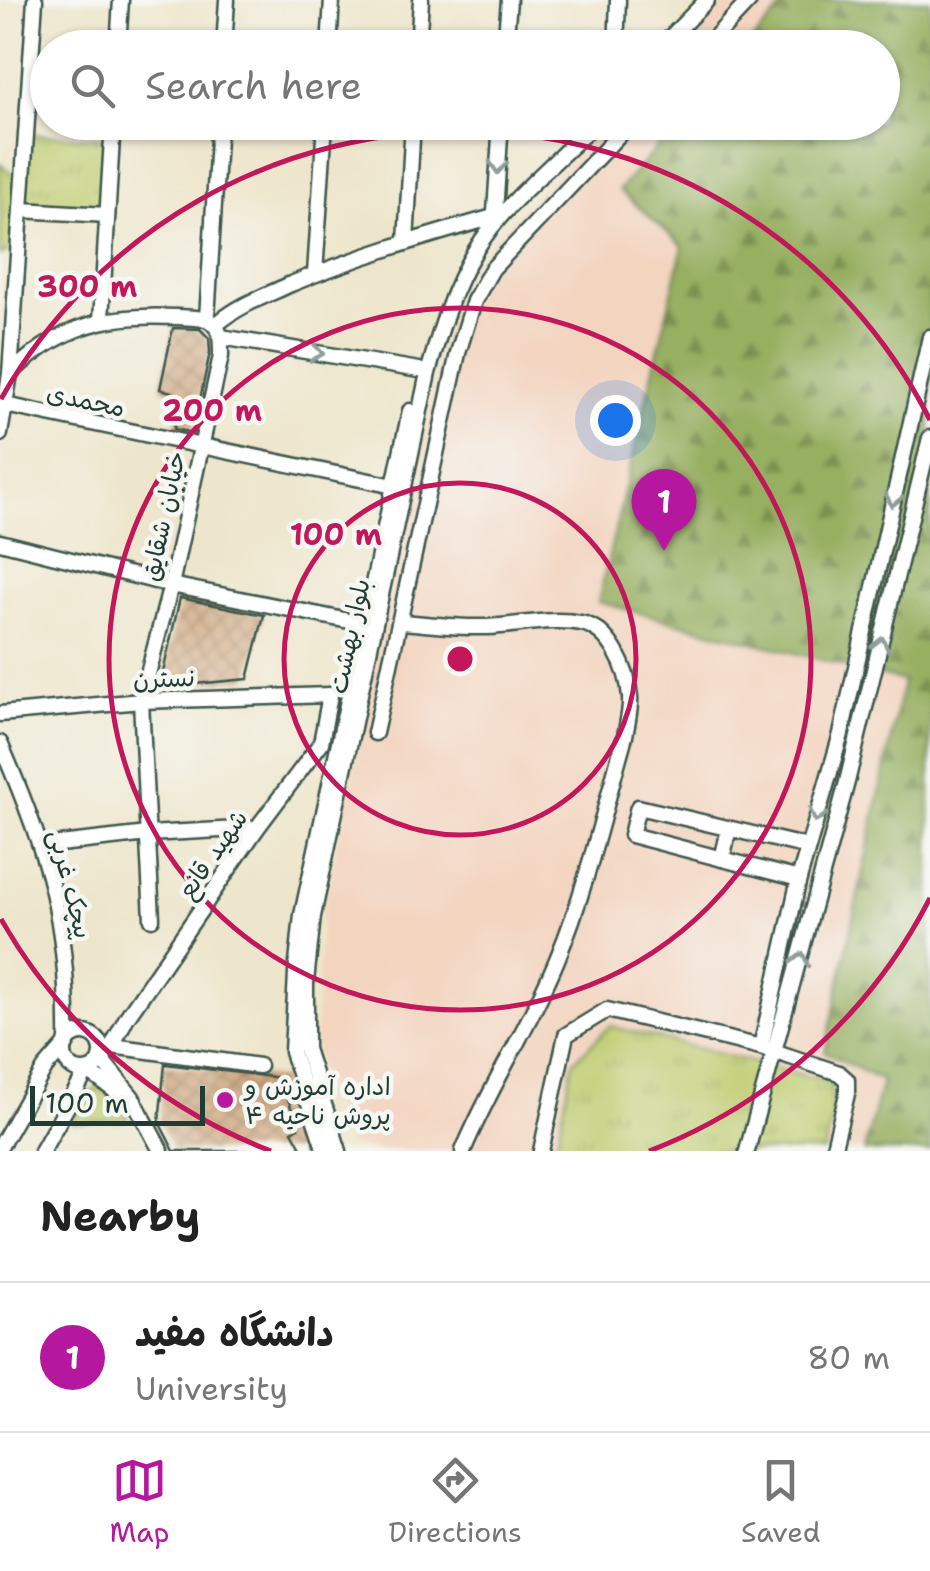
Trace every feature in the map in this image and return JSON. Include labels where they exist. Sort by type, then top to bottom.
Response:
[{"type":"street","points":[[33,30],[35,0]]},
{"type":"street","points":[[120,30],[122,0]]},
{"type":"street","points":[[225,30],[227,0]]},
{"type":"street","points":[[330,30],[332,0]]},
{"type":"street","points":[[419,30],[421,0]]},
{"type":"street","points":[[507,30],[508,0]]},
{"type":"street","points":[[617,30],[618,0]]},
{"type":"street","points":[[678,30],[707,0]]},
{"type":"street","points":[[689,30],[718,0]]},
{"type":"street","points":[[722,30],[750,0]]},
{"type":"street","points":[[0,434],[10,374],[30,75]]},
{"type":"street","points":[[101,320],[112,140]]},
{"type":"street","name":"خیابان شقایق","points":[[152,919],[141,701],[172,585],[220,356],[215,327],[219,140]]},
{"type":"street","points":[[316,274],[324,140]]},
{"type":"street","points":[[406,242],[412,140]]},
{"type":"street","points":[[215,327],[242,306],[316,274],[492,215],[498,140]]},
{"type":"street","name":"بلوار بهشت","points":[[324,1151],[292,1052],[302,915],[418,370],[447,286],[469,243],[566,140]]},
{"type":"street","name":"بلوار بهشت","points":[[339,1151],[306,1049],[306,982],[314,916],[428,372],[457,286],[476,249],[500,219],[578,140]]},
{"type":"street","points":[[375,733],[458,352],[474,302],[500,259],[614,140]]},
{"type":"street","points":[[21,210],[107,216]]},
{"type":"street","points":[[10,374],[46,347],[101,320],[140,315],[418,370]]},
{"type":"street","points":[[747,1151],[769,1050],[772,998],[799,878],[841,734],[930,337]]},
{"type":"street","name":"محمدی","points":[[5,405],[394,486]]},
{"type":"street","points":[[769,1050],[789,1002],[847,782],[930,438]]},
{"type":"street","points":[[0,542],[172,585],[364,624]]},
{"type":"street","points":[[401,622],[485,627],[581,623],[596,629],[610,643],[631,700],[625,736],[560,954],[484,1100],[463,1151]]},
{"type":"street","points":[[334,768],[320,743],[330,696],[354,672]]},
{"type":"street","name":"نسترن","points":[[0,714],[141,701],[330,696]]},
{"type":"street","name":"شهید قانع","points":[[83,1071],[105,1054],[256,828],[320,743]]},
{"type":"street","name":"پیچک غربی","points":[[0,744],[42,846],[64,936],[68,1019],[75,1038]]},
{"type":"street","points":[[799,878],[631,835],[638,806],[808,847]]},
{"type":"street","points":[[42,846],[148,834],[256,828]]},
{"type":"street","points":[[722,858],[729,829]]},
{"type":"street","points":[[772,998],[789,1002]]},
{"type":"street","points":[[541,1151],[566,1034],[607,1010],[769,1050],[839,1073],[846,1080],[847,1094],[833,1151]]},
{"type":"street","points":[[0,1147],[44,1068],[75,1038],[106,1030],[127,1017]]},
{"type":"street","points":[[75,1038],[101,1046],[158,1145]]},
{"type":"street","points":[[75,1038],[66,1060],[118,1090],[158,1145]]},
{"type":"street","points":[[105,1054],[259,1066]]},
{"type":"street","points":[[19,1114],[43,1082],[58,1072],[83,1071]]},
{"type":"street","points":[[42,1151],[83,1071]]},
{"type":"shaded area","points":[[727,0],[930,0],[930,1151],[381,1151],[349,1145],[314,1049],[322,917],[439,357],[447,326],[472,267],[497,235],[590,140],[900,140],[900,30],[697,30]]},
{"type":"green space","points":[[789,0],[930,0],[930,1151],[864,1151],[882,1081],[825,1052],[903,681],[598,602],[683,246],[619,190],[664,140],[900,140],[900,30],[762,30]]},
{"type":"green space","points":[[28,134],[30,140],[110,140],[105,213],[23,208]]},
{"type":"green space","points":[[0,164],[17,177],[13,249],[0,255]]},
{"type":"green space","points":[[610,1026],[830,1082],[833,1115],[824,1151],[555,1151],[573,1062]]},
{"type":"green space","points":[[100,1087],[115,1095],[129,1120],[72,1123],[84,1096]]},
{"type":"building","points":[[173,328],[200,329],[209,338],[210,352],[193,433],[174,429],[180,394],[160,389]]},
{"type":"building","points":[[180,598],[264,615],[248,679],[173,686],[168,690],[161,681]]},
{"type":"building","name":"اداره آموزش و پروش ناحیه ۴","points":[[165,1064],[281,1078],[298,1128],[292,1131],[303,1151],[174,1151],[159,1122]]},
{"type":"place","name":"دانشگاه مفید","points":[[664,551]]},
{"type":"place","name":"اداره آموزش و پروش ناحیه ۴","points":[[225,1100]]}]
